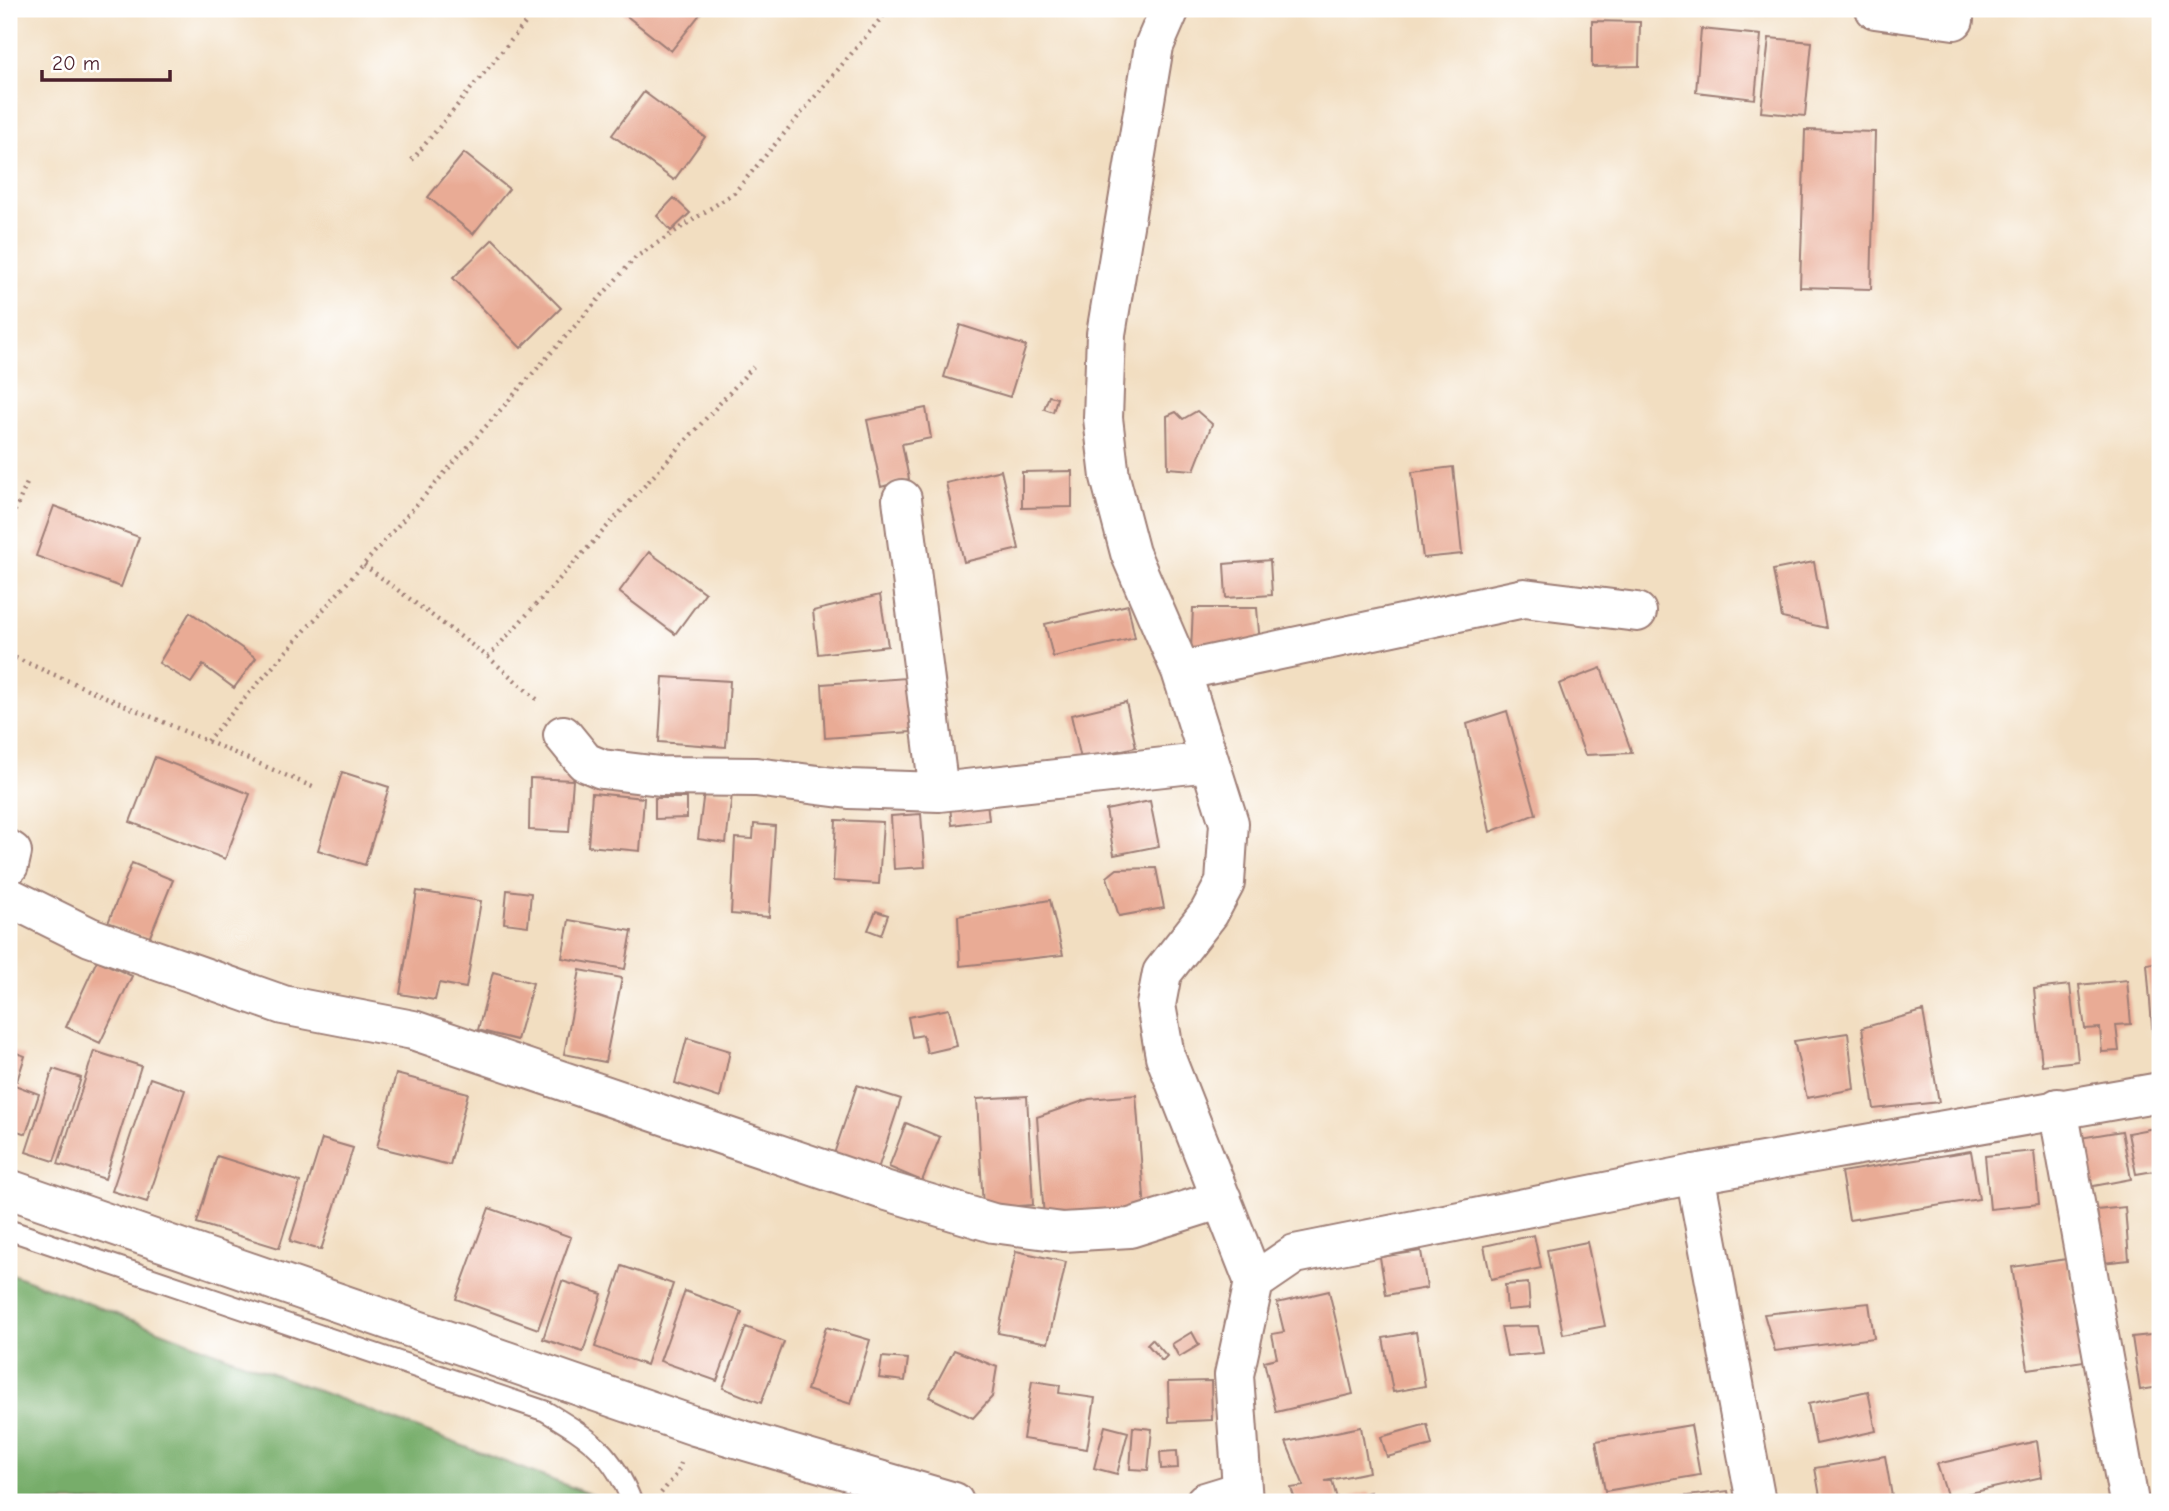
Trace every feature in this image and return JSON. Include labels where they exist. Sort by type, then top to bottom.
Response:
[{"type":"street","points":[[1170,9],[1154,46],[1106,334],[1103,418],[1110,477],[1130,553],[1181,671],[1229,823],[1225,883],[1209,913],[1162,973],[1156,1005],[1165,1056],[1254,1282],[1234,1375],[1242,1497],[1205,1502]]},
{"type":"street","points":[[1875,9],[1954,20]]},
{"type":"street","points":[[902,499],[939,792]]},
{"type":"street","points":[[1181,671],[1524,598],[1637,612]]},
{"type":"street","points":[[563,735],[585,762],[602,769],[660,776],[756,777],[849,789],[939,792],[1209,762]]},
{"type":"street","points":[[9,850],[12,852],[9,865]]},
{"type":"street","points":[[9,897],[90,937],[283,1005],[413,1030],[884,1190],[993,1223],[1063,1232],[1130,1228],[1222,1199]]},
{"type":"street","points":[[1254,1282],[1296,1254],[1695,1174],[2160,1092]]},
{"type":"street","points":[[2058,1108],[2129,1502]]},
{"type":"street","points":[[1695,1174],[1756,1502]]},
{"type":"street","points":[[9,1189],[695,1426],[954,1502]]},
{"type":"lane","points":[[9,1230],[544,1411],[596,1443],[623,1481],[632,1502]]},
{"type":"path","points":[[412,160],[537,9]]},
{"type":"path","points":[[207,741],[636,257],[734,193],[889,9]]},
{"type":"path","points":[[488,657],[753,367]]},
{"type":"path","points":[[9,524],[28,481]]},
{"type":"path","points":[[364,565],[488,657],[539,700],[563,735]]},
{"type":"path","points":[[9,655],[315,788]]},
{"type":"green space","points":[[9,1273],[610,1502],[9,1502]]},
{"type":"building","points":[[626,9],[704,9],[671,51],[623,13]]},
{"type":"building","points":[[1592,21],[1640,22],[1639,66],[1592,67]]},
{"type":"building","points":[[1701,29],[1761,35],[1755,99],[1696,92]]},
{"type":"building","points":[[1769,38],[1812,42],[1805,116],[1761,112]]},
{"type":"building","points":[[644,92],[705,137],[674,180],[612,135]]},
{"type":"building","points":[[1805,130],[1875,132],[1871,289],[1800,287]]},
{"type":"building","points":[[464,153],[509,189],[473,234],[428,197]]},
{"type":"building","points":[[674,198],[690,213],[671,231],[657,216]]},
{"type":"building","points":[[493,239],[561,308],[521,348],[453,278]]},
{"type":"building","points":[[960,325],[1026,346],[1010,397],[944,377]]},
{"type":"building","points":[[1049,396],[1057,398],[1053,412],[1044,409]]},
{"type":"building","points":[[926,408],[931,438],[902,444],[909,479],[881,487],[867,420]]},
{"type":"building","points":[[1197,411],[1212,424],[1194,470],[1168,468],[1167,416],[1176,412],[1183,419]]},
{"type":"building","points":[[1453,467],[1462,554],[1423,558],[1412,472]]},
{"type":"building","points":[[1001,470],[1019,549],[964,562],[946,483]]},
{"type":"building","points":[[1072,471],[1072,507],[1022,508],[1022,472]]},
{"type":"building","points":[[54,506],[139,537],[121,587],[36,556]]},
{"type":"building","points":[[649,552],[705,593],[675,634],[619,592]]},
{"type":"building","points":[[1270,560],[1272,595],[1226,598],[1224,564]]},
{"type":"building","points":[[1814,562],[1826,628],[1782,618],[1773,570]]},
{"type":"building","points":[[880,595],[888,646],[818,654],[813,611]]},
{"type":"building","points":[[1128,605],[1135,638],[1053,657],[1045,624]]},
{"type":"building","points":[[1193,608],[1257,608],[1260,645],[1191,651]]},
{"type":"building","points":[[190,612],[256,658],[234,688],[203,665],[191,683],[159,663]]},
{"type":"building","points":[[1601,668],[1632,753],[1585,755],[1559,684]]},
{"type":"building","points":[[663,677],[730,681],[726,747],[659,742]]},
{"type":"building","points":[[907,678],[911,732],[825,738],[822,684]]},
{"type":"building","points":[[1126,702],[1136,747],[1081,759],[1071,715]]},
{"type":"building","points":[[1507,711],[1536,814],[1490,832],[1467,724]]},
{"type":"building","points":[[155,757],[250,794],[225,859],[130,822]]},
{"type":"building","points":[[342,772],[389,787],[365,865],[318,850]]},
{"type":"building","points":[[530,778],[573,780],[569,832],[529,830]]},
{"type":"building","points":[[704,791],[732,794],[726,843],[698,839]]},
{"type":"building","points":[[592,793],[644,798],[640,851],[588,846]]},
{"type":"building","points":[[655,798],[687,798],[687,818],[655,819]]},
{"type":"building","points":[[1150,801],[1159,846],[1114,855],[1106,810]]},
{"type":"building","points":[[987,802],[989,820],[952,825],[950,806]]},
{"type":"building","points":[[921,814],[925,867],[894,869],[891,816]]},
{"type":"building","points":[[836,820],[883,822],[879,884],[833,881]]},
{"type":"building","points":[[754,824],[775,826],[769,917],[731,914],[735,838],[753,839]]},
{"type":"building","points":[[132,863],[173,880],[149,939],[108,923]]},
{"type":"building","points":[[1156,868],[1164,908],[1119,916],[1107,877],[1117,869]]},
{"type":"building","points":[[507,890],[531,893],[528,926],[504,923]]},
{"type":"building","points":[[417,891],[481,901],[466,988],[439,983],[435,1000],[400,994]]},
{"type":"building","points":[[1050,900],[1063,955],[960,966],[958,916]]},
{"type":"building","points":[[876,911],[888,915],[881,935],[868,930]]},
{"type":"building","points":[[569,920],[632,931],[625,969],[562,958]]},
{"type":"building","points":[[97,960],[132,976],[100,1043],[66,1027]]},
{"type":"building","points":[[2160,962],[2160,1037],[2153,1038],[2147,964]]},
{"type":"building","points":[[580,970],[622,978],[605,1062],[564,1054]]},
{"type":"building","points":[[493,972],[533,983],[517,1040],[478,1030]]},
{"type":"building","points":[[2127,980],[2131,1024],[2116,1025],[2119,1051],[2102,1052],[2100,1028],[2085,1029],[2079,985]]},
{"type":"building","points":[[2070,985],[2078,1061],[2042,1065],[2034,989]]},
{"type":"building","points":[[949,1009],[957,1046],[927,1053],[923,1035],[912,1037],[908,1017]]},
{"type":"building","points":[[1923,1011],[1939,1102],[1874,1109],[1862,1028]]},
{"type":"building","points":[[1848,1033],[1854,1089],[1807,1098],[1794,1041]]},
{"type":"building","points":[[687,1038],[730,1051],[720,1098],[675,1083]]},
{"type":"building","points":[[9,1050],[25,1056],[17,1081],[9,1078]]},
{"type":"building","points":[[94,1051],[141,1066],[105,1179],[58,1164]]},
{"type":"building","points":[[53,1069],[81,1078],[54,1161],[26,1152]]},
{"type":"building","points":[[396,1074],[468,1093],[450,1165],[377,1147]]},
{"type":"building","points":[[150,1078],[185,1090],[147,1202],[112,1191]]},
{"type":"building","points":[[12,1084],[39,1094],[26,1134],[9,1128],[9,1094]]},
{"type":"building","points":[[857,1085],[901,1099],[877,1172],[833,1157]]},
{"type":"building","points":[[1136,1095],[1145,1210],[1044,1218],[1037,1117],[1089,1099]]},
{"type":"building","points":[[1027,1096],[1033,1205],[983,1208],[977,1099]]},
{"type":"building","points":[[906,1123],[940,1137],[922,1181],[889,1167]]},
{"type":"building","points":[[2160,1127],[2160,1170],[2136,1174],[2128,1133]]},
{"type":"building","points":[[2122,1131],[2131,1179],[2083,1188],[2074,1139]]},
{"type":"building","points":[[322,1139],[353,1148],[321,1250],[290,1241]]},
{"type":"building","points":[[1971,1151],[1979,1199],[1849,1220],[1841,1172]]},
{"type":"building","points":[[2034,1151],[2039,1204],[1990,1209],[1985,1156]]},
{"type":"building","points":[[217,1156],[300,1182],[279,1248],[197,1223]]},
{"type":"building","points":[[2125,1207],[2129,1260],[2102,1263],[2097,1210]]},
{"type":"building","points":[[489,1208],[571,1237],[538,1329],[456,1299]]},
{"type":"building","points":[[1534,1235],[1541,1268],[1491,1279],[1484,1246]]},
{"type":"building","points":[[1587,1242],[1605,1326],[1563,1334],[1547,1250]]},
{"type":"building","points":[[1016,1251],[1066,1262],[1048,1343],[998,1333]]},
{"type":"building","points":[[1421,1251],[1427,1288],[1386,1295],[1380,1257]]},
{"type":"building","points":[[2067,1259],[2084,1361],[2028,1369],[2012,1267]]},
{"type":"building","points":[[622,1266],[673,1284],[646,1365],[595,1347]]},
{"type":"building","points":[[562,1281],[602,1294],[583,1352],[543,1339]]},
{"type":"building","points":[[1528,1283],[1530,1308],[1507,1310],[1505,1285]]},
{"type":"building","points":[[685,1291],[742,1312],[717,1381],[660,1361]]},
{"type":"building","points":[[1329,1291],[1353,1394],[1276,1412],[1264,1361],[1277,1358],[1272,1334],[1284,1332],[1277,1303]]},
{"type":"building","points":[[1869,1303],[1874,1338],[1775,1351],[1764,1314]]},
{"type":"building","points":[[1538,1326],[1543,1353],[1507,1356],[1501,1327]]},
{"type":"building","points":[[746,1327],[784,1342],[761,1403],[723,1388]]},
{"type":"building","points":[[826,1327],[870,1340],[851,1404],[807,1390]]},
{"type":"building","points":[[1192,1332],[1199,1345],[1179,1357],[1172,1344]]},
{"type":"building","points":[[1416,1332],[1425,1386],[1393,1392],[1383,1338]]},
{"type":"building","points":[[2160,1334],[2160,1387],[2140,1390],[2132,1337]]},
{"type":"building","points":[[1152,1339],[1167,1356],[1162,1361],[1147,1344]]},
{"type":"building","points":[[954,1350],[997,1367],[992,1397],[973,1418],[929,1397]]},
{"type":"building","points":[[882,1357],[908,1359],[905,1381],[879,1378]]},
{"type":"building","points":[[1032,1381],[1060,1385],[1059,1393],[1095,1398],[1087,1449],[1023,1439]]},
{"type":"building","points":[[1211,1381],[1212,1420],[1169,1422],[1168,1382]]},
{"type":"building","points":[[1868,1391],[1876,1431],[1816,1444],[1808,1404]]},
{"type":"building","points":[[1427,1424],[1432,1445],[1387,1457],[1381,1437]]},
{"type":"building","points":[[1691,1425],[1700,1475],[1605,1491],[1596,1441]]},
{"type":"building","points":[[1105,1426],[1128,1432],[1117,1474],[1094,1468]]},
{"type":"building","points":[[1133,1427],[1152,1429],[1148,1470],[1130,1469]]},
{"type":"building","points":[[1361,1427],[1369,1472],[1325,1481],[1332,1481],[1338,1502],[1296,1502],[1291,1488],[1304,1486],[1286,1442]]},
{"type":"building","points":[[2037,1441],[2042,1477],[1948,1498],[1937,1464]]},
{"type":"building","points":[[1177,1451],[1178,1468],[1161,1469],[1160,1452]]},
{"type":"building","points":[[1885,1456],[1893,1502],[1821,1502],[1815,1468]]},
{"type":"building","points":[[1728,1491],[1730,1502],[1671,1502],[1670,1498]]},
{"type":"building","points":[[1370,1492],[1373,1502],[1352,1502],[1351,1497]]}]
